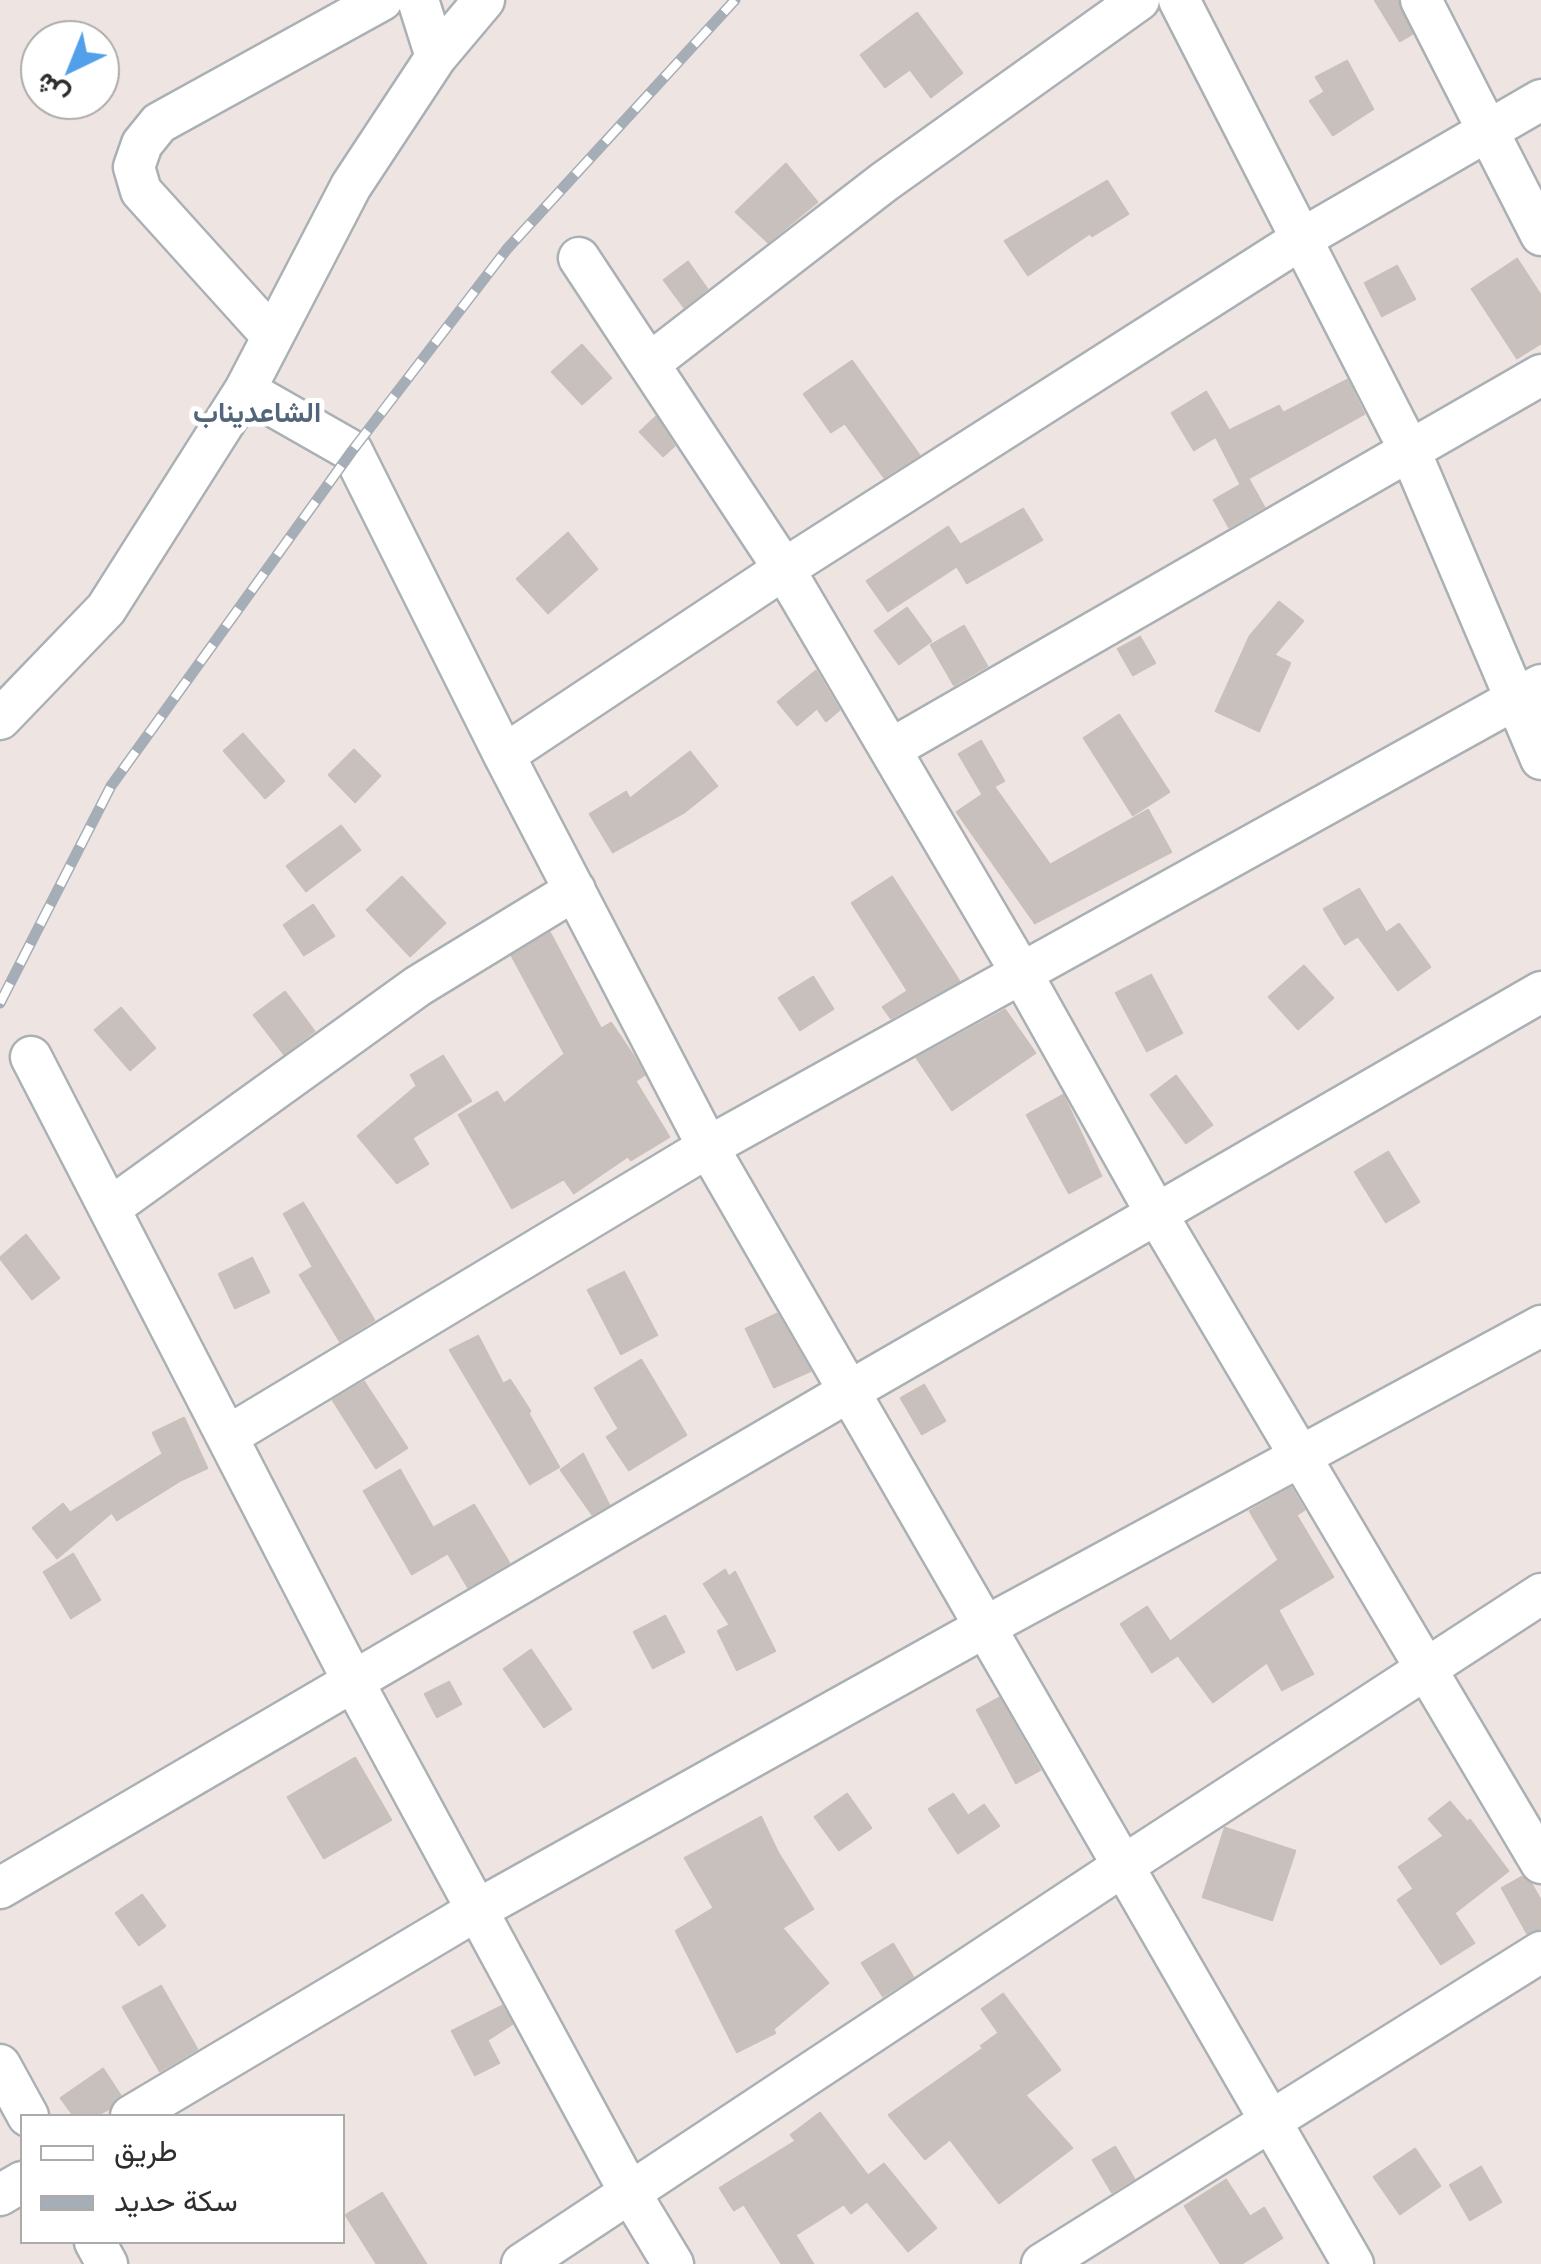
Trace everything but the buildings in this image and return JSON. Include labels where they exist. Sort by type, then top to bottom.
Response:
[{"type":"street","points":[[272,336],[141,190],[134,167],[142,144],[159,123],[382,0]]},
{"type":"street","points":[[418,0],[436,57]]},
{"type":"street","points":[[0,718],[106,609],[244,390],[351,186],[436,57],[484,0]]},
{"type":"street","points":[[650,362],[884,182],[1139,0]]},
{"type":"street","points":[[1179,0],[1303,238],[1528,692],[1541,759]]},
{"type":"street","points":[[1421,0],[1541,236]]},
{"type":"street","points":[[504,755],[784,569],[1303,238],[1541,100]]},
{"type":"street","points":[[579,258],[784,569],[1022,974],[1156,1213],[1541,1862]]},
{"type":"street","points":[[891,749],[1541,375]]},
{"type":"street","points":[[244,390],[352,451],[504,755],[708,1147],[1353,2264]]},
{"type":"street","points":[[228,1436],[708,1147],[1528,692]]},
{"type":"street","points":[[110,1208],[418,986],[575,890]]},
{"type":"street","points":[[0,1888],[1541,992]]},
{"type":"street","points":[[31,1057],[353,1681],[629,2191],[673,2264]]},
{"type":"street","points":[[134,2114],[477,1910],[985,1627],[1541,1326]]},
{"type":"street","points":[[522,2264],[1541,1594]]},
{"type":"street","points":[[1042,2264],[1541,1952]]},
{"type":"street","points":[[0,2065],[27,2114]]},
{"type":"railway","points":[[0,1003],[111,786],[352,451],[507,249],[735,0]]},
{"type":"district","name":"الشاعديناب","points":[[257,413]]}]
